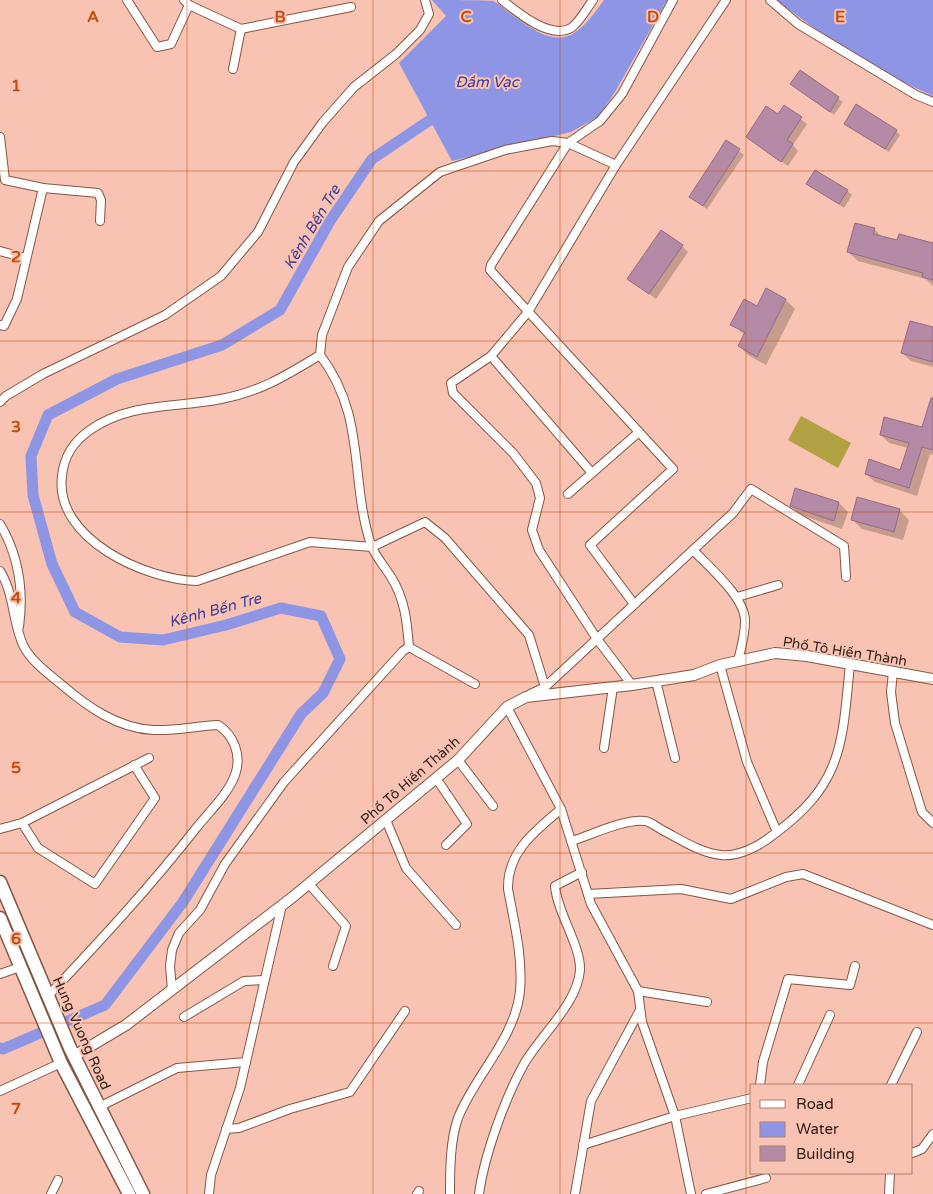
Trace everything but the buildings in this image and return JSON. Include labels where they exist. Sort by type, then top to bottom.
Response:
[{"type":"main road","name":"Hung Vuong Road","points":[[0,882],[72,1052],[144,1194]]},
{"type":"main road","name":"Hung Vuong Road","points":[[0,918],[59,1060],[129,1194]]},
{"type":"main road","points":[[59,1060],[72,1052]]},
{"type":"street","points":[[127,0],[157,47],[171,44],[186,2],[241,29],[351,7]]},
{"type":"street","points":[[0,402],[6,396],[43,374],[165,315],[221,276],[258,232],[294,162],[323,122],[354,86],[396,54],[420,30],[429,14],[425,0]]},
{"type":"street","points":[[502,0],[537,25],[560,31],[572,28],[593,0]]},
{"type":"street","points":[[634,604],[590,545],[672,469],[492,274],[492,265],[568,143],[600,121],[622,94],[673,0]]},
{"type":"street","points":[[632,685],[597,639],[534,539],[532,530],[540,498],[536,483],[513,453],[451,389],[451,383],[491,356],[528,312],[616,165],[726,0]]},
{"type":"street","points":[[770,0],[798,24],[885,78],[933,102]]},
{"type":"street","points":[[232,69],[241,29]]},
{"type":"street","points":[[0,137],[5,180],[43,188],[98,193],[101,200],[100,221]]},
{"type":"street","points":[[172,990],[170,966],[172,950],[179,933],[200,910],[225,864],[284,782],[409,647],[407,619],[400,593],[372,548],[360,507],[354,428],[342,391],[332,370],[320,355],[322,335],[348,267],[379,221],[440,172],[505,150],[552,141],[568,143],[616,165]]},
{"type":"street","points":[[0,325],[4,326],[18,299],[43,188]]},
{"type":"street","points":[[0,251],[26,258]]},
{"type":"street","points":[[320,355],[268,386],[221,399],[152,406],[108,420],[91,429],[75,442],[63,462],[61,484],[63,501],[79,528],[111,555],[144,571],[186,581],[197,581],[310,542],[372,548],[425,522],[445,538],[529,635],[545,687]]},
{"type":"street","points":[[491,356],[592,473]]},
{"type":"street","points":[[568,494],[639,432]]},
{"type":"street","points":[[526,697],[545,687],[597,639],[733,513],[751,489],[844,546],[846,577]]},
{"type":"street","points":[[0,524],[19,564],[22,608],[19,634]]},
{"type":"street","points":[[693,550],[737,597],[746,622],[738,661]]},
{"type":"street","points":[[0,571],[12,597],[19,634],[34,661],[83,703],[115,722],[154,730],[218,725],[232,737],[237,759],[236,774],[227,790],[185,842],[48,996]]},
{"type":"street","points":[[737,597],[778,585]]},
{"type":"street","points":[[409,647],[475,684]]},
{"type":"street","name":"Phố Tô Hiến Thành","points":[[72,1052],[126,1024],[282,906],[458,760],[506,707],[526,697],[632,685],[694,675],[720,665],[775,653],[933,679]]},
{"type":"street","points":[[572,841],[632,822],[646,821],[691,845],[721,855],[738,854],[761,844],[799,816],[826,781],[838,756],[850,664]]},
{"type":"street","points":[[720,665],[747,762],[777,832]]},
{"type":"street","points":[[893,672],[891,692],[895,723],[922,812],[933,823]]},
{"type":"street","points":[[656,681],[675,758]]},
{"type":"street","points":[[604,748],[613,687]]},
{"type":"street","points":[[506,707],[561,809],[591,904],[638,992],[642,1022],[675,1116],[691,1194]]},
{"type":"street","points":[[0,829],[22,823],[149,758]]},
{"type":"street","points":[[458,760],[493,806]]},
{"type":"street","points":[[22,823],[38,848],[70,871],[95,884],[155,798],[134,766]]},
{"type":"street","points":[[436,778],[467,824],[446,845]]},
{"type":"street","points":[[450,1194],[453,1137],[458,1118],[507,1031],[520,992],[520,965],[508,889],[511,862],[530,835],[561,809]]},
{"type":"street","points":[[386,820],[406,868],[456,925]]},
{"type":"street","points":[[479,1194],[494,1137],[512,1087],[541,1037],[572,998],[578,982],[579,962],[556,886],[582,872]]},
{"type":"street","points":[[588,894],[681,889],[731,900],[786,877],[804,874],[933,925]]},
{"type":"street","points":[[309,884],[346,926],[333,966]]},
{"type":"street","points":[[209,1194],[211,1176],[240,1088],[282,906]]},
{"type":"street","points":[[760,1084],[763,1062],[788,979],[850,985],[856,966]]},
{"type":"street","points":[[0,974],[20,967]]},
{"type":"street","points":[[184,1017],[244,982],[264,980]]},
{"type":"street","points":[[638,992],[707,1002]]},
{"type":"street","points":[[575,1194],[592,1101],[640,1010]]},
{"type":"street","points":[[226,1129],[239,1128],[290,1109],[350,1092],[405,1011]]},
{"type":"street","points":[[798,1084],[830,1015]]},
{"type":"street","points":[[892,1084],[918,1032]]},
{"type":"street","points":[[0,1091],[59,1060]]},
{"type":"street","points":[[99,1107],[177,1068],[246,1062]]},
{"type":"street","points":[[583,1145],[675,1116],[750,1098]]},
{"type":"street","points":[[913,1153],[922,1149],[933,1134]]},
{"type":"street","points":[[889,1194],[890,1174]]},
{"type":"street","points":[[706,1194],[766,1178]]},
{"type":"street","points":[[51,1194],[58,1180]]},
{"type":"shaded area","points":[[801,416],[851,443],[838,468],[788,440]]},
{"type":"water","name":"Đầm Vạc","points":[[432,0],[493,1],[543,34],[564,37],[574,33],[583,26],[604,0],[667,0],[615,92],[598,117],[571,132],[452,161],[399,63],[446,16]]},
{"type":"water","points":[[777,0],[933,0],[933,96],[912,87],[852,53]]},
{"type":"waterway","name":"Kênh Bến Tre","points":[[0,1048],[3,1049],[105,1005],[183,902],[301,714],[323,693],[340,659],[321,616],[281,608],[226,625],[163,640],[120,637],[75,612],[52,564],[33,495],[31,456],[48,415],[117,379],[222,345],[280,310],[330,221],[372,159],[430,120]]}]
